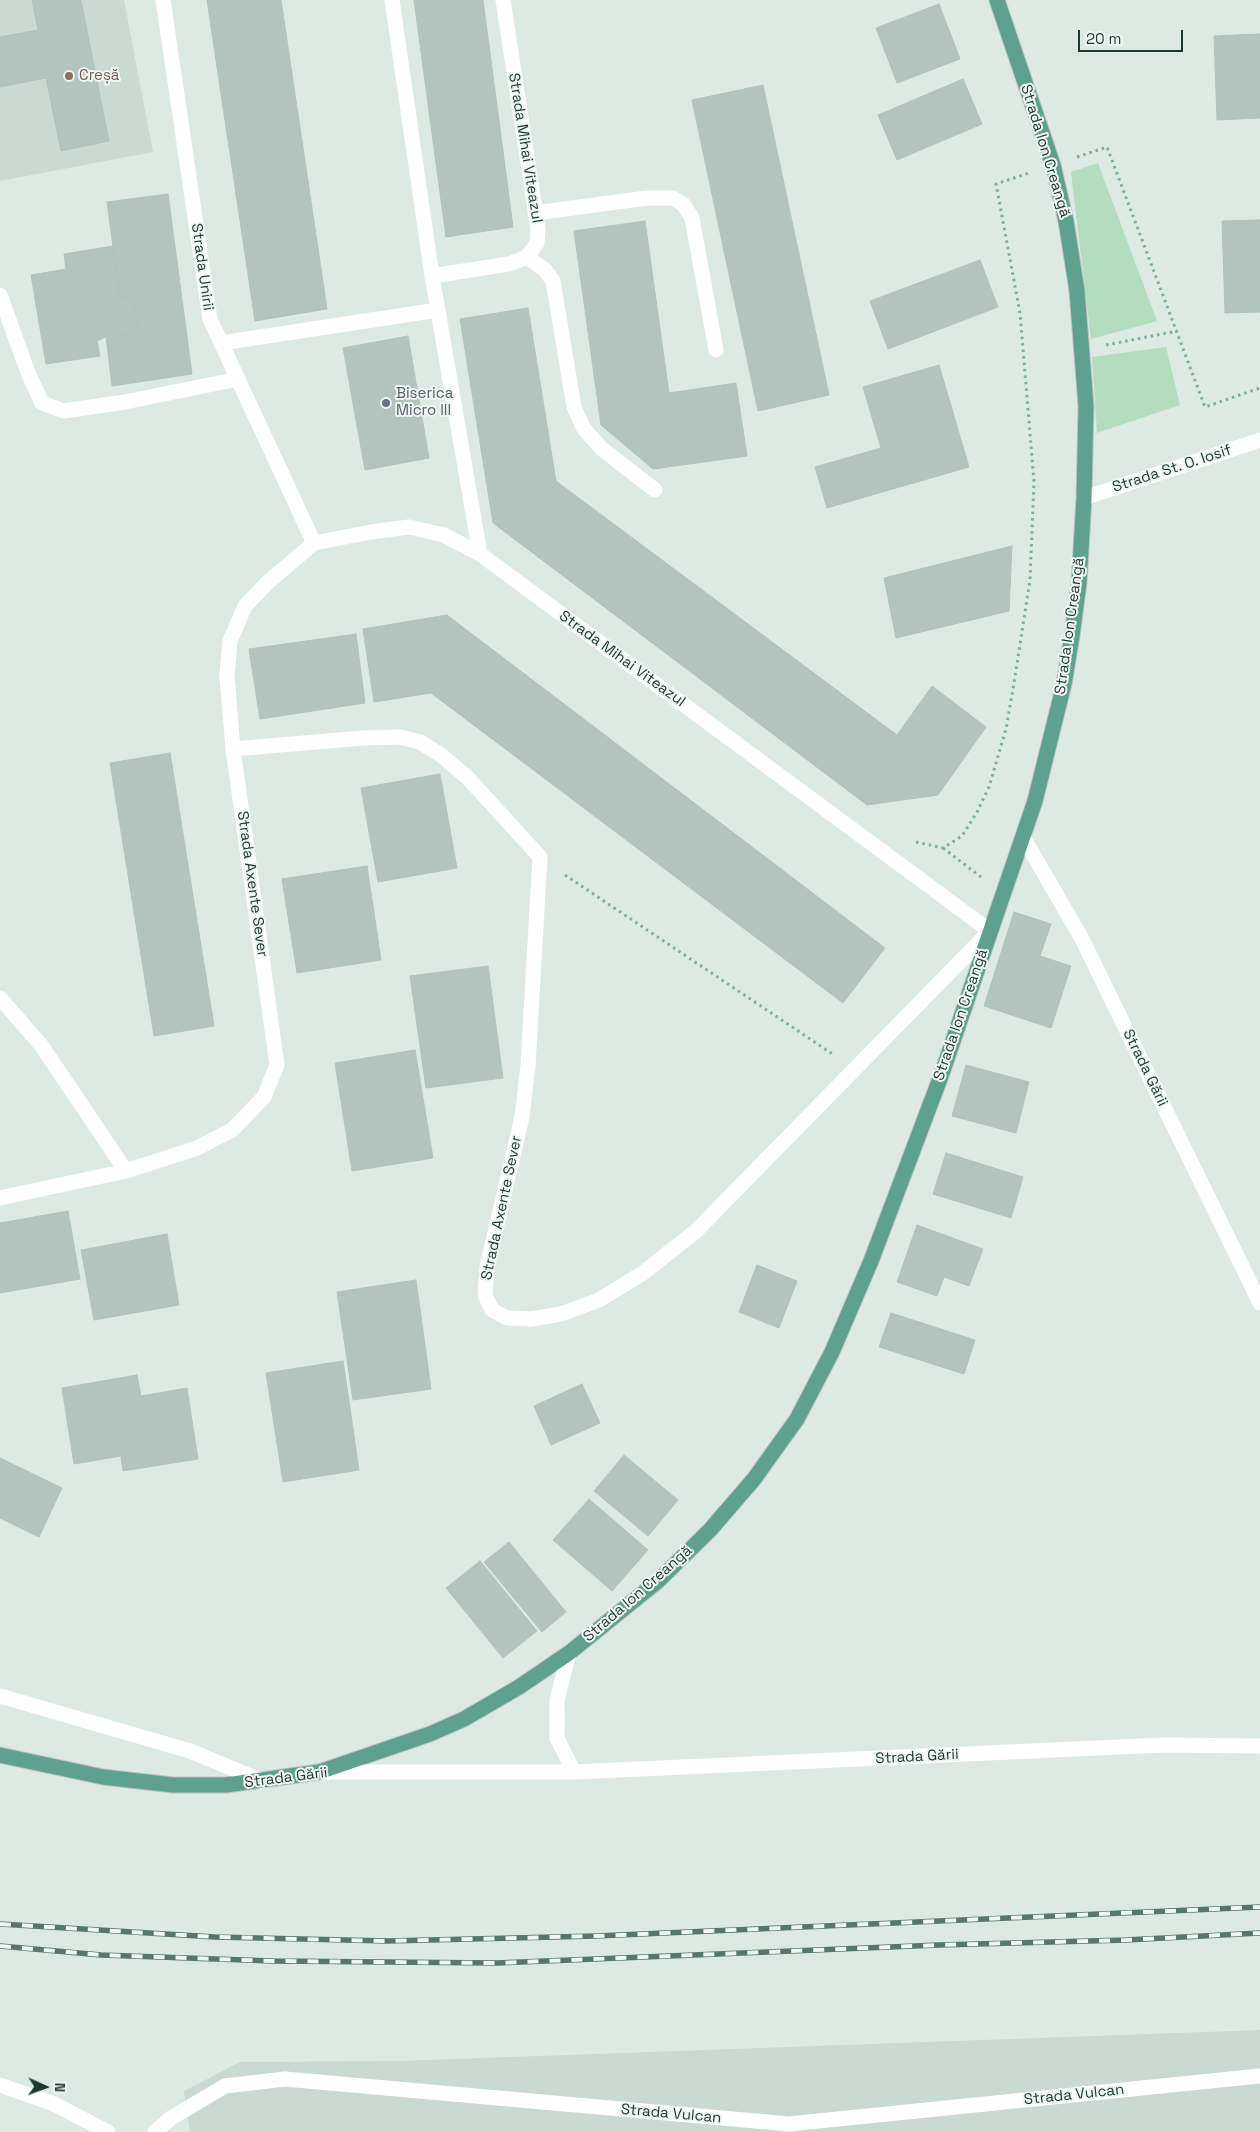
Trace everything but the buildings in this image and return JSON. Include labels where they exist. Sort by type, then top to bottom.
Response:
[{"type":"main road","name":"Strada Ion Creangă","points":[[319,1772],[392,1749],[464,1719],[519,1687],[569,1653],[658,1581],[710,1530],[754,1479],[797,1419],[832,1352],[871,1262],[941,1076],[1024,837],[1064,684],[1079,583],[1084,498],[1086,406],[1077,291],[1066,221],[1053,166],[997,0]]},
{"type":"main road","name":"Strada Gării","points":[[0,1755],[103,1777],[174,1785],[226,1785],[319,1772]]},
{"type":"street","name":"Strada Unirii","points":[[163,0],[210,319],[314,543]]},
{"type":"street","points":[[392,0],[432,276],[480,554]]},
{"type":"street","name":"Strada Mihai Viteazul","points":[[503,0],[535,213],[537,243],[527,257]]},
{"type":"street","points":[[535,213],[647,198],[672,198],[684,205],[692,218],[716,350]]},
{"type":"street","points":[[432,276],[509,264],[527,257],[545,270],[553,281],[574,407],[584,430],[602,449],[655,490]]},
{"type":"street","points":[[0,295],[28,375],[42,403],[64,410],[125,402],[238,379]]},
{"type":"street","points":[[221,343],[438,310]]},
{"type":"street","name":"Strada St. O. Iosif","points":[[1084,498],[1260,440]]},
{"type":"street","name":"Strada Axente Sever","points":[[0,1198],[126,1171],[197,1148],[232,1130],[264,1097],[277,1065],[234,749],[227,676],[230,641],[246,606],[268,582],[314,543],[409,527],[444,535],[480,554]]},
{"type":"street","name":"Strada Mihai Viteazul","points":[[480,554],[990,931]]},
{"type":"street","points":[[234,749],[363,738],[400,737],[420,742],[441,755],[468,778],[540,858]]},
{"type":"street","name":"Strada Gării","points":[[1024,837],[1081,937],[1260,1303]]},
{"type":"street","name":"Strada Axente Sever","points":[[540,858],[528,1065],[522,1117],[488,1267],[485,1295],[492,1310],[507,1318],[531,1319],[562,1314],[598,1300],[642,1273],[696,1231],[990,931]]},
{"type":"street","points":[[0,998],[41,1045],[126,1171]]},
{"type":"street","points":[[569,1653],[557,1700],[557,1738],[574,1772]]},
{"type":"street","points":[[0,1696],[190,1751],[262,1781]]},
{"type":"street","name":"Strada Gării","points":[[319,1772],[574,1772],[1162,1745],[1260,1746]]},
{"type":"street","name":"Strada Vulcan","points":[[155,2132],[171,2118],[225,2086],[285,2079],[789,2124],[1260,2076]]},
{"type":"street","points":[[0,2085],[54,2104],[108,2132]]},
{"type":"path","points":[[943,848],[962,836],[977,812],[989,787],[1006,729],[1030,580],[1034,482],[1032,452],[1020,313],[996,184],[1108,147],[1205,407],[1260,388]]},
{"type":"path","points":[[1083,349],[1177,331]]},
{"type":"path","points":[[908,839],[943,848],[1004,893]]},
{"type":"path","points":[[540,858],[854,1068]]},
{"type":"shaded area","name":"Creșă","points":[[0,0],[124,0],[153,152],[0,181]]},
{"type":"shaded area","points":[[1260,2030],[1260,2132],[190,2132],[184,2091],[240,2062],[399,2061]]},
{"type":"green space","points":[[1098,163],[1157,321],[1091,339],[1071,172]]},
{"type":"green space","points":[[1166,347],[1180,405],[1097,433],[1092,357]]},
{"type":"railway","points":[[0,1924],[215,1937],[388,1941],[596,1936],[1260,1907]]},
{"type":"railway","points":[[0,1946],[101,1955],[273,1961],[497,1963],[939,1945],[1126,1940],[1260,1933]]},
{"type":"place","name":"Creșă","points":[[69,76]]},
{"type":"place","name":"Biserica Micro III","points":[[386,403]]}]
